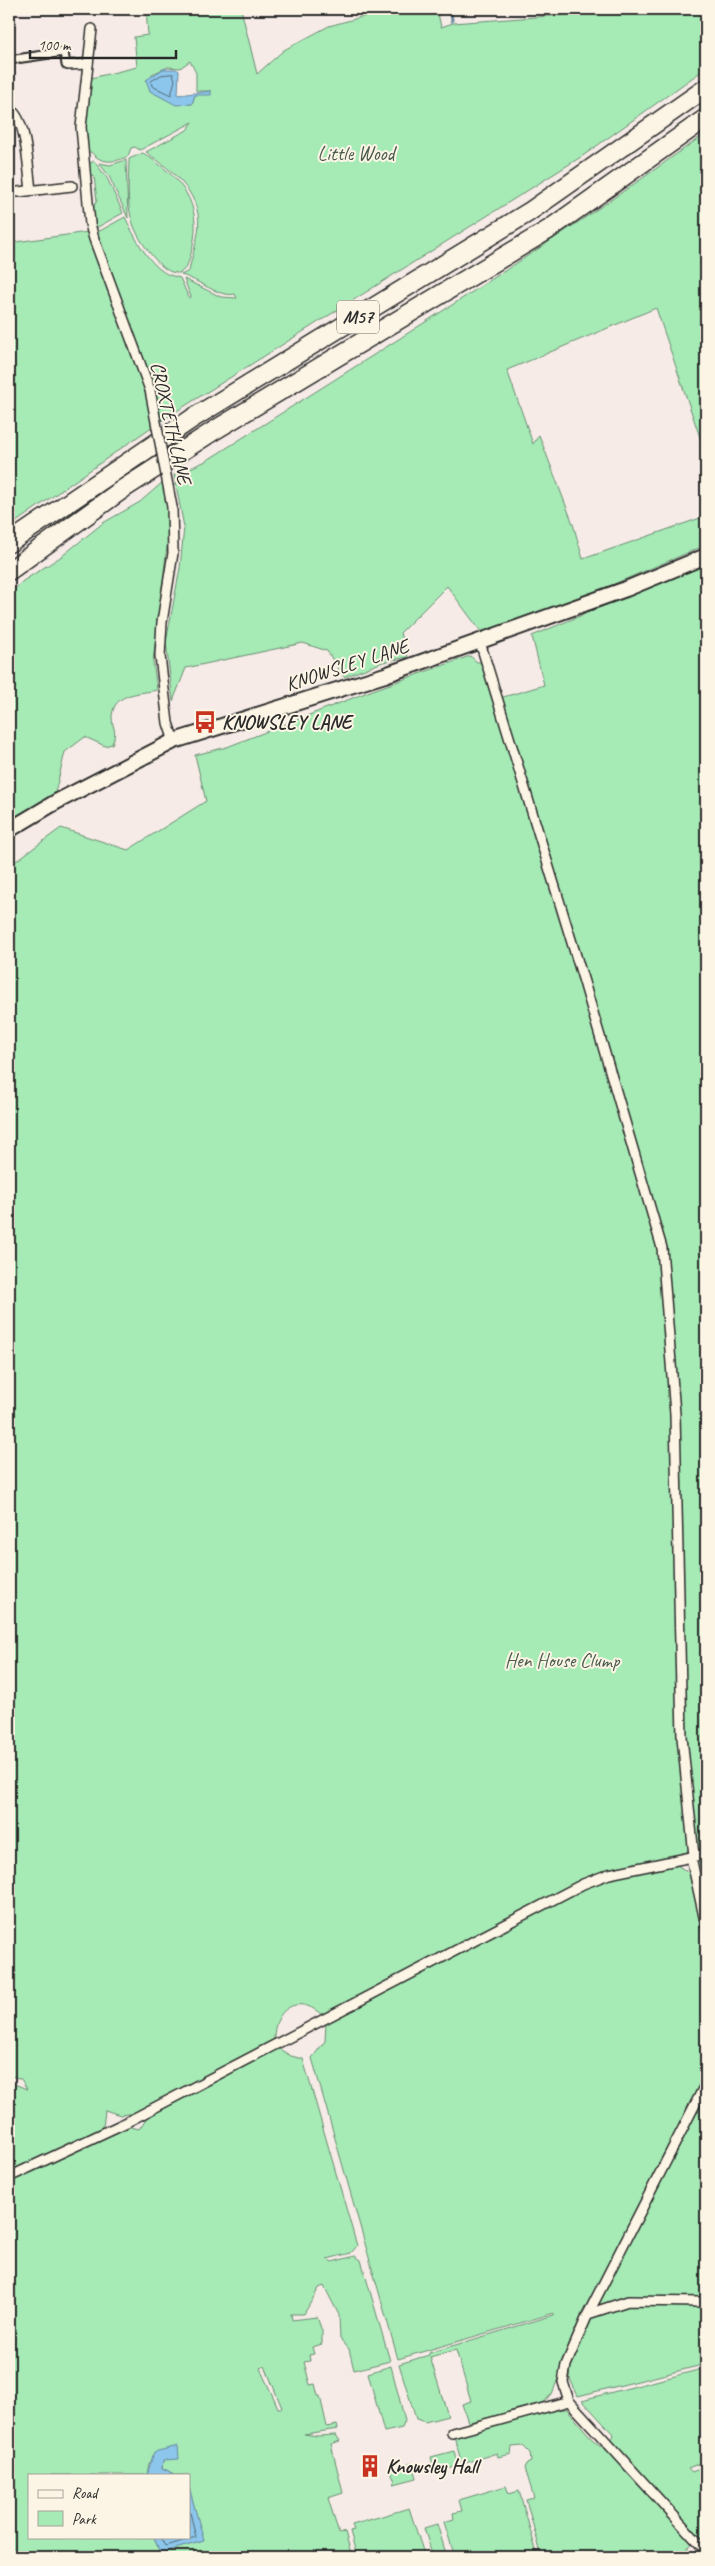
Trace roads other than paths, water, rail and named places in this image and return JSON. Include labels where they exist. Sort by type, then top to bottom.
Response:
[{"type":"highway","name":"M57","points":[[9,543],[193,418],[529,212],[706,88]]},
{"type":"highway","name":"M57","points":[[9,573],[30,555],[124,489],[215,430],[548,230],[706,118]]},
{"type":"main road","name":"KNOWSLEY LANE","points":[[9,830],[56,802],[174,741],[385,675],[480,642],[626,589],[706,556]]},
{"type":"street","name":"CROXTETH LANE","points":[[92,29],[81,127],[90,224],[94,240],[150,390],[172,506],[173,553],[160,637],[160,656],[168,722],[174,741]]},
{"type":"street","points":[[9,60],[64,52],[66,65],[88,64]]},
{"type":"street","points":[[9,109],[14,111],[21,124],[31,190]]},
{"type":"street","points":[[18,192],[72,186]]},
{"type":"street","points":[[480,642],[587,991],[662,1248],[675,1414],[682,1737],[692,1857],[706,1926]]},
{"type":"street","points":[[9,2177],[127,2122],[583,1884],[608,1874],[706,1854]]},
{"type":"street","points":[[706,2083],[588,2314],[566,2365],[563,2382],[569,2401],[706,2551]]},
{"type":"street","points":[[588,2314],[628,2301],[701,2302],[706,2300]]},
{"type":"street","points":[[452,2433],[569,2401]]},
{"type":"water","points":[[163,69],[176,69],[179,71],[178,95],[211,91],[211,95],[195,95],[192,104],[176,105],[150,91],[146,80]]},
{"type":"water","points":[[178,2446],[179,2459],[163,2460],[162,2468],[175,2474],[147,2474],[154,2452]]},
{"type":"water","points":[[190,2491],[204,2541],[160,2553],[154,2538],[190,2538]]},
{"type":"waterway","points":[[451,9],[452,21]]},
{"type":"place","name":"KNOWSLEY LANE","points":[[205,722]]},
{"type":"place","name":"Knowsley Hall","points":[[370,2466]]},
{"type":"park label","name":"Little Wood","points":[[356,153]]},
{"type":"park label","name":"Hen House Clump","points":[[562,1660]]}]
